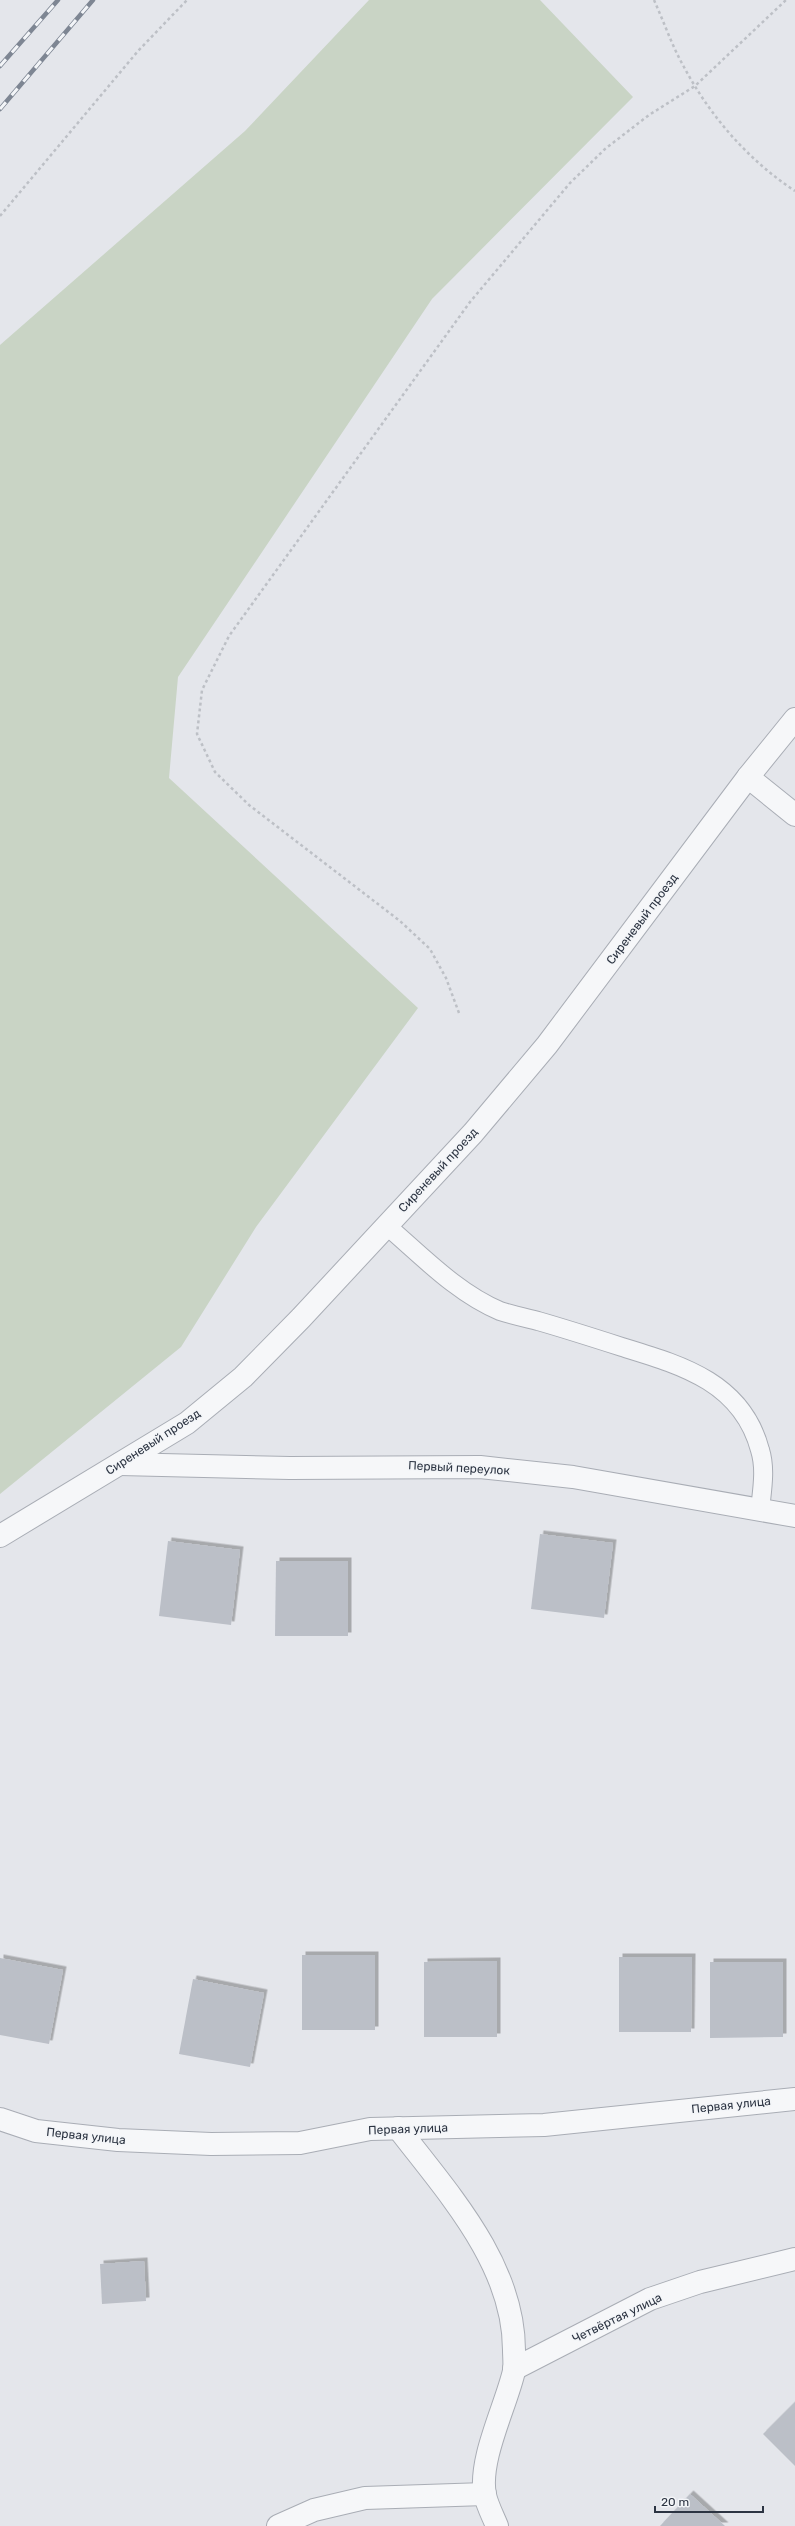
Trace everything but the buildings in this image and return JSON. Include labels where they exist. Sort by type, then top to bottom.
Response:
[{"type":"street","name":"Сиреневый проезд","points":[[0,1536],[187,1423],[243,1377],[474,1133],[547,1045],[748,777],[795,719]]},
{"type":"street","points":[[748,777],[795,815]]},
{"type":"street","name":"Первый переулок","points":[[120,1464],[275,1467],[480,1467],[573,1477],[795,1516]]},
{"type":"street","name":"Первая улица","points":[[0,2119],[36,2131],[118,2140],[211,2144],[300,2143],[370,2129],[544,2124],[795,2098]]},
{"type":"street","points":[[398,2128],[449,2194],[482,2242],[502,2283],[514,2328],[514,2370],[487,2458],[485,2494],[496,2526]]},
{"type":"street","name":"Четвёртая улица","points":[[514,2370],[650,2299],[700,2282],[795,2259]]},
{"type":"street","points":[[278,2526],[314,2510],[365,2498],[485,2494]]},
{"type":"lane","points":[[387,1226],[467,1293],[500,1311],[657,1357],[688,1368],[710,1380],[731,1398],[749,1422],[760,1450],[763,1480],[760,1510]]},
{"type":"path","points":[[0,216],[138,50],[186,0]]},
{"type":"path","points":[[654,0],[683,67],[715,117],[749,154],[795,191]]},
{"type":"path","points":[[459,1013],[446,978],[430,949],[400,921],[249,805],[215,772],[197,734],[202,690],[229,636],[470,302],[570,183],[605,149],[649,115],[695,86],[786,0]]},
{"type":"green space","points":[[369,0],[540,0],[633,97],[432,299],[178,677],[169,778],[418,1008],[256,1227],[181,1347],[0,1494],[0,345],[245,131]]},
{"type":"railway","points":[[0,66],[58,0]]},
{"type":"railway","points":[[0,109],[93,0]]}]
